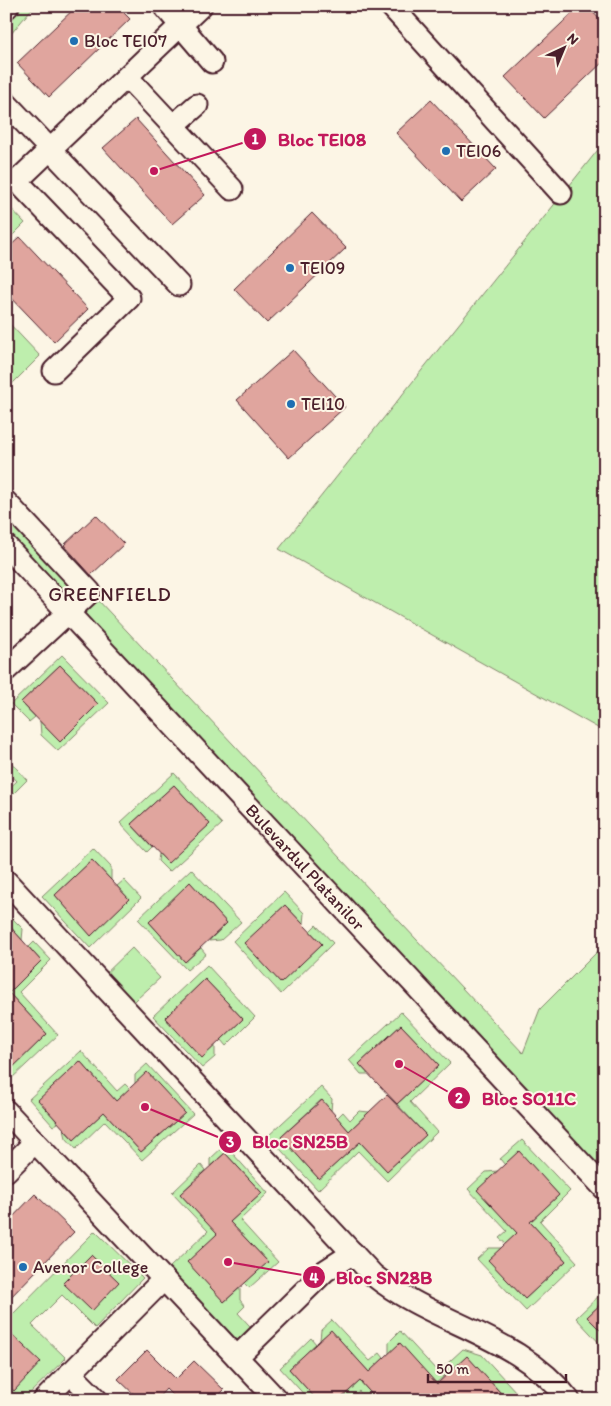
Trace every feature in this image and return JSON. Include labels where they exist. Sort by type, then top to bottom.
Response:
[{"type":"street","points":[[164,6],[212,62]]},
{"type":"street","points":[[54,371],[129,298],[17,181],[202,6]]},
{"type":"street","points":[[391,6],[562,194]]},
{"type":"street","points":[[127,77],[232,189]]},
{"type":"street","points":[[6,103],[179,285]]},
{"type":"street","points":[[173,126],[197,105]]},
{"type":"street","points":[[6,502],[90,592],[6,670]]},
{"type":"street","name":"Bulevardul Platanilor","points":[[6,546],[605,1189]]},
{"type":"street","points":[[6,881],[374,1275],[395,1292],[424,1308],[498,1341],[527,1359],[557,1385],[569,1400]]},
{"type":"street","points":[[6,1111],[277,1400]]},
{"type":"street","points":[[6,1171],[36,1142]]},
{"type":"street","points":[[237,1357],[326,1271],[353,1253]]},
{"type":"street","points":[[44,1400],[164,1279]]},
{"type":"street","points":[[70,1373],[97,1400]]},
{"type":"green space","points":[[8,6],[34,6],[6,40],[6,8]]},
{"type":"green space","points":[[605,141],[605,732],[279,549]]},
{"type":"green space","points":[[6,203],[25,223],[6,242]]},
{"type":"green space","points":[[6,320],[40,356],[6,390]]},
{"type":"green space","points":[[6,502],[523,1053],[540,1009],[605,944],[605,1189],[6,546]]},
{"type":"green space","points":[[62,655],[109,703],[58,751],[41,735],[40,721],[60,741],[98,704],[60,665],[21,702],[35,717],[29,722],[11,704]]},
{"type":"green space","points":[[9,760],[27,780],[6,801],[6,791],[17,781],[6,769]]},
{"type":"green space","points":[[174,773],[222,824],[169,872],[158,861],[159,854],[168,862],[210,824],[174,785],[131,824],[152,847],[147,852],[120,823]]},
{"type":"green space","points":[[93,848],[111,867],[111,880],[92,860],[55,895],[91,935],[129,899],[117,886],[124,880],[141,898],[90,948],[42,896]]},
{"type":"green space","points":[[191,869],[241,922],[221,940],[209,941],[227,923],[190,883],[149,922],[185,962],[201,948],[206,954],[187,970],[138,919]]},
{"type":"green space","points":[[284,892],[304,913],[303,924],[285,905],[245,943],[281,982],[322,944],[310,931],[316,925],[333,943],[281,994],[233,941]]},
{"type":"green space","points":[[6,912],[23,929],[22,940],[6,922]]},
{"type":"green space","points":[[34,942],[51,960],[19,992],[58,1035],[11,1079],[6,1075],[6,1067],[10,1070],[47,1034],[9,993],[41,961],[29,947]]},
{"type":"green space","points":[[132,948],[160,978],[126,1009],[99,980]]},
{"type":"green space","points":[[207,965],[255,1017],[226,1046],[221,1040],[243,1019],[205,979],[165,1018],[202,1057],[215,1045],[215,1057],[202,1068],[153,1016]]},
{"type":"green space","points":[[401,1012],[450,1063],[410,1102],[437,1132],[387,1181],[358,1151],[318,1190],[268,1136],[321,1087],[332,1099],[331,1111],[321,1100],[281,1137],[319,1179],[360,1142],[387,1171],[426,1135],[397,1104],[439,1065],[401,1025],[359,1064],[368,1074],[361,1074],[349,1060]]},
{"type":"green space","points":[[81,1051],[117,1091],[125,1084],[130,1089],[116,1101],[80,1061],[39,1100],[58,1123],[53,1126],[29,1099]]},
{"type":"green space","points":[[147,1064],[193,1114],[142,1160],[105,1121],[76,1149],[66,1138],[64,1130],[74,1140],[104,1112],[141,1152],[185,1113],[135,1084],[135,1075]]},
{"type":"green space","points":[[359,1111],[369,1112],[349,1131],[337,1118],[343,1112],[350,1120]]},
{"type":"green space","points":[[522,1140],[570,1191],[540,1221],[577,1262],[526,1311],[477,1259],[489,1248],[501,1248],[489,1260],[525,1299],[566,1261],[530,1222],[559,1195],[519,1152],[505,1165],[500,1159]]},
{"type":"green space","points":[[225,1145],[268,1193],[240,1220],[278,1262],[249,1288],[244,1283],[268,1262],[230,1222],[262,1193],[225,1153],[210,1166],[210,1159]]},
{"type":"green space","points":[[201,1165],[205,1170],[180,1194],[218,1234],[224,1302],[240,1288],[240,1300],[245,1306],[238,1313],[259,1336],[245,1349],[169,1268],[208,1231],[172,1193]]},
{"type":"green space","points":[[498,1171],[517,1233],[506,1244],[499,1238],[507,1231],[468,1189],[486,1172]]},
{"type":"green space","points":[[95,1231],[143,1278],[95,1328],[62,1295],[32,1325],[66,1358],[23,1400],[12,1400],[6,1394],[6,1321]]},
{"type":"green space","points":[[605,1290],[605,1300],[587,1317],[605,1335],[605,1349],[576,1318]]},
{"type":"green space","points":[[332,1320],[370,1361],[380,1353],[384,1358],[369,1372],[331,1331],[320,1340],[321,1330]]},
{"type":"green space","points":[[400,1331],[438,1372],[463,1349],[482,1355],[517,1393],[509,1400],[497,1400],[503,1395],[467,1357],[436,1383],[389,1354],[389,1342]]},
{"type":"green space","points":[[311,1338],[316,1344],[289,1369],[317,1400],[309,1400],[280,1368]]},
{"type":"green space","points":[[360,1381],[377,1400],[367,1400],[359,1391],[349,1400],[339,1400]]},
{"type":"building","name":"Bloc TEI07","points":[[77,6],[117,6],[130,19],[49,97],[17,63]]},
{"type":"building","points":[[580,6],[587,6],[605,25],[605,60],[544,118],[505,77]]},
{"type":"building","name":"TEI06","points":[[431,100],[496,169],[461,202],[396,133]]},
{"type":"building","points":[[136,119],[205,195],[172,224],[103,148]]},
{"type":"building","name":"TEI09","points":[[312,213],[346,248],[267,323],[234,289]]},
{"type":"building","points":[[20,237],[88,309],[54,342],[6,292],[6,250]]},
{"type":"building","name":"TEI10","points":[[293,350],[345,407],[289,458],[237,400]]},
{"type":"building","points":[[96,515],[124,544],[91,575],[64,545]]},
{"type":"building","points":[[60,665],[98,704],[60,742],[21,702]]},
{"type":"building","points":[[174,785],[210,824],[168,863],[131,824]]},
{"type":"building","points":[[92,860],[129,899],[91,936],[55,895]]},
{"type":"building","points":[[190,882],[227,923],[185,962],[149,922]]},
{"type":"building","points":[[285,905],[322,944],[281,983],[244,943]]},
{"type":"building","points":[[6,922],[41,961],[9,993],[47,1034],[6,1074]]},
{"type":"building","points":[[205,979],[243,1019],[202,1058],[165,1018]]},
{"type":"building","points":[[401,1025],[439,1065],[397,1104],[359,1064]]},
{"type":"building","points":[[80,1061],[116,1101],[147,1072],[185,1113],[141,1152],[104,1112],[74,1140],[38,1100]]},
{"type":"building","points":[[387,1095],[426,1135],[387,1171],[360,1142],[319,1179],[281,1137],[322,1100],[349,1131]]},
{"type":"building","points":[[519,1151],[559,1195],[530,1222],[566,1261],[525,1299],[488,1260],[517,1233],[477,1190]]},
{"type":"building","points":[[225,1153],[262,1193],[230,1222],[268,1262],[224,1302],[187,1262],[217,1234],[180,1194]]},
{"type":"building","name":"Avenor College","points":[[35,1194],[74,1232],[6,1302],[6,1224]]},
{"type":"building","points":[[91,1255],[119,1282],[92,1311],[63,1283]]},
{"type":"building","points":[[605,1300],[605,1335],[587,1317]]},
{"type":"building","points":[[6,1329],[41,1362],[14,1391],[6,1384]]},
{"type":"building","points":[[331,1330],[369,1372],[400,1343],[437,1384],[467,1356],[507,1400],[377,1400],[360,1381],[339,1400],[317,1400],[289,1369]]},
{"type":"building","points":[[147,1350],[176,1379],[194,1361],[224,1390],[214,1400],[177,1400],[166,1389],[156,1400],[140,1400],[118,1379]]},
{"type":"place","name":"Bloc TEI07","points":[[74,41]]},
{"type":"place","name":"TEI06","points":[[446,151]]},
{"type":"place","name":"Bloc TEI08","points":[[154,171]]},
{"type":"place","name":"TEI09","points":[[290,268]]},
{"type":"place","name":"TEI10","points":[[291,404]]},
{"type":"place","name":"Bloc SO11C","points":[[399,1064]]},
{"type":"place","name":"Bloc SN25B","points":[[145,1107]]},
{"type":"place","name":"Bloc SN28B","points":[[228,1262]]},
{"type":"place","name":"Avenor College","points":[[23,1267]]},
{"type":"district","name":"GREENFIELD","points":[[110,594]]}]
